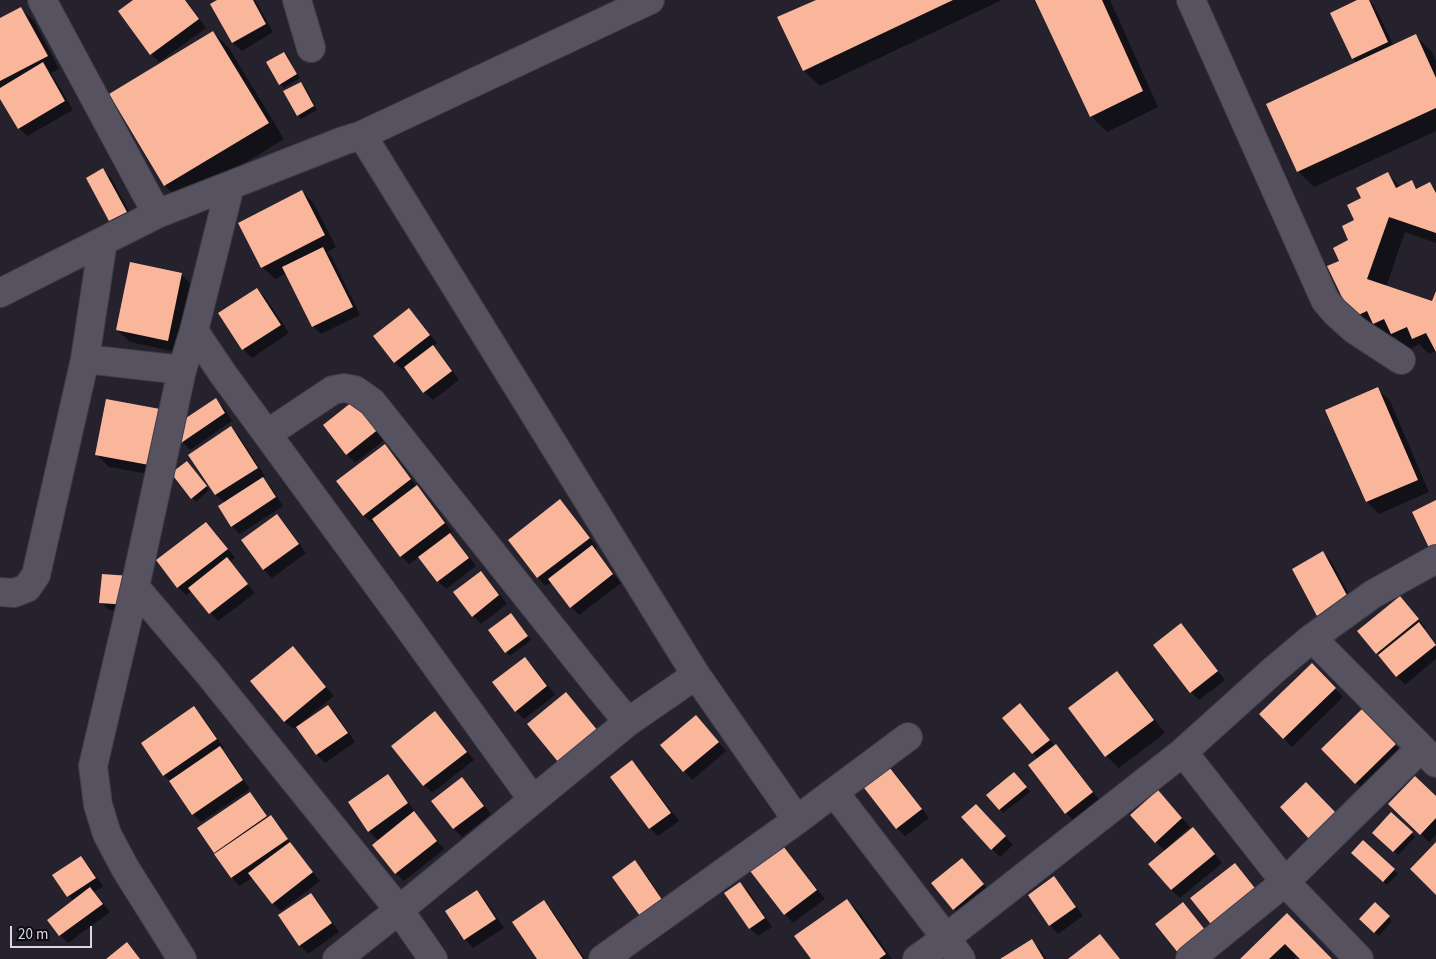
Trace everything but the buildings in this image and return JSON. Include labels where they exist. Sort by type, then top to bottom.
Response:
[{"type":"street","points":[[42,0],[157,214]]},
{"type":"street","points":[[297,0],[311,48]]},
{"type":"street","points":[[1191,0],[1326,300],[1335,312],[1355,330],[1401,360]]},
{"type":"street","points":[[0,293],[157,214],[362,135],[641,2]]},
{"type":"street","points":[[362,135],[696,674],[797,820]]},
{"type":"street","points":[[182,959],[125,868],[108,834],[98,805],[93,766],[182,370],[194,330],[230,186]]},
{"type":"street","points":[[0,592],[14,594],[27,588],[36,574],[85,359],[103,241]]},
{"type":"street","points":[[194,330],[266,434],[533,800]]},
{"type":"street","points":[[85,359],[182,370]]},
{"type":"street","points":[[266,434],[333,390],[344,388],[355,390],[372,402],[628,722]]},
{"type":"street","points":[[916,959],[953,949],[1183,752],[1312,638],[1373,594],[1436,559]]},
{"type":"street","points":[[134,587],[209,674],[399,910],[432,959]]},
{"type":"street","points":[[1190,959],[1285,882],[1429,756],[1312,638]]},
{"type":"street","points":[[337,959],[628,722],[696,674]]},
{"type":"street","points":[[603,959],[797,820],[908,737]]},
{"type":"street","points":[[1183,752],[1285,882],[1359,959]]},
{"type":"street","points":[[834,792],[953,949]]}]
